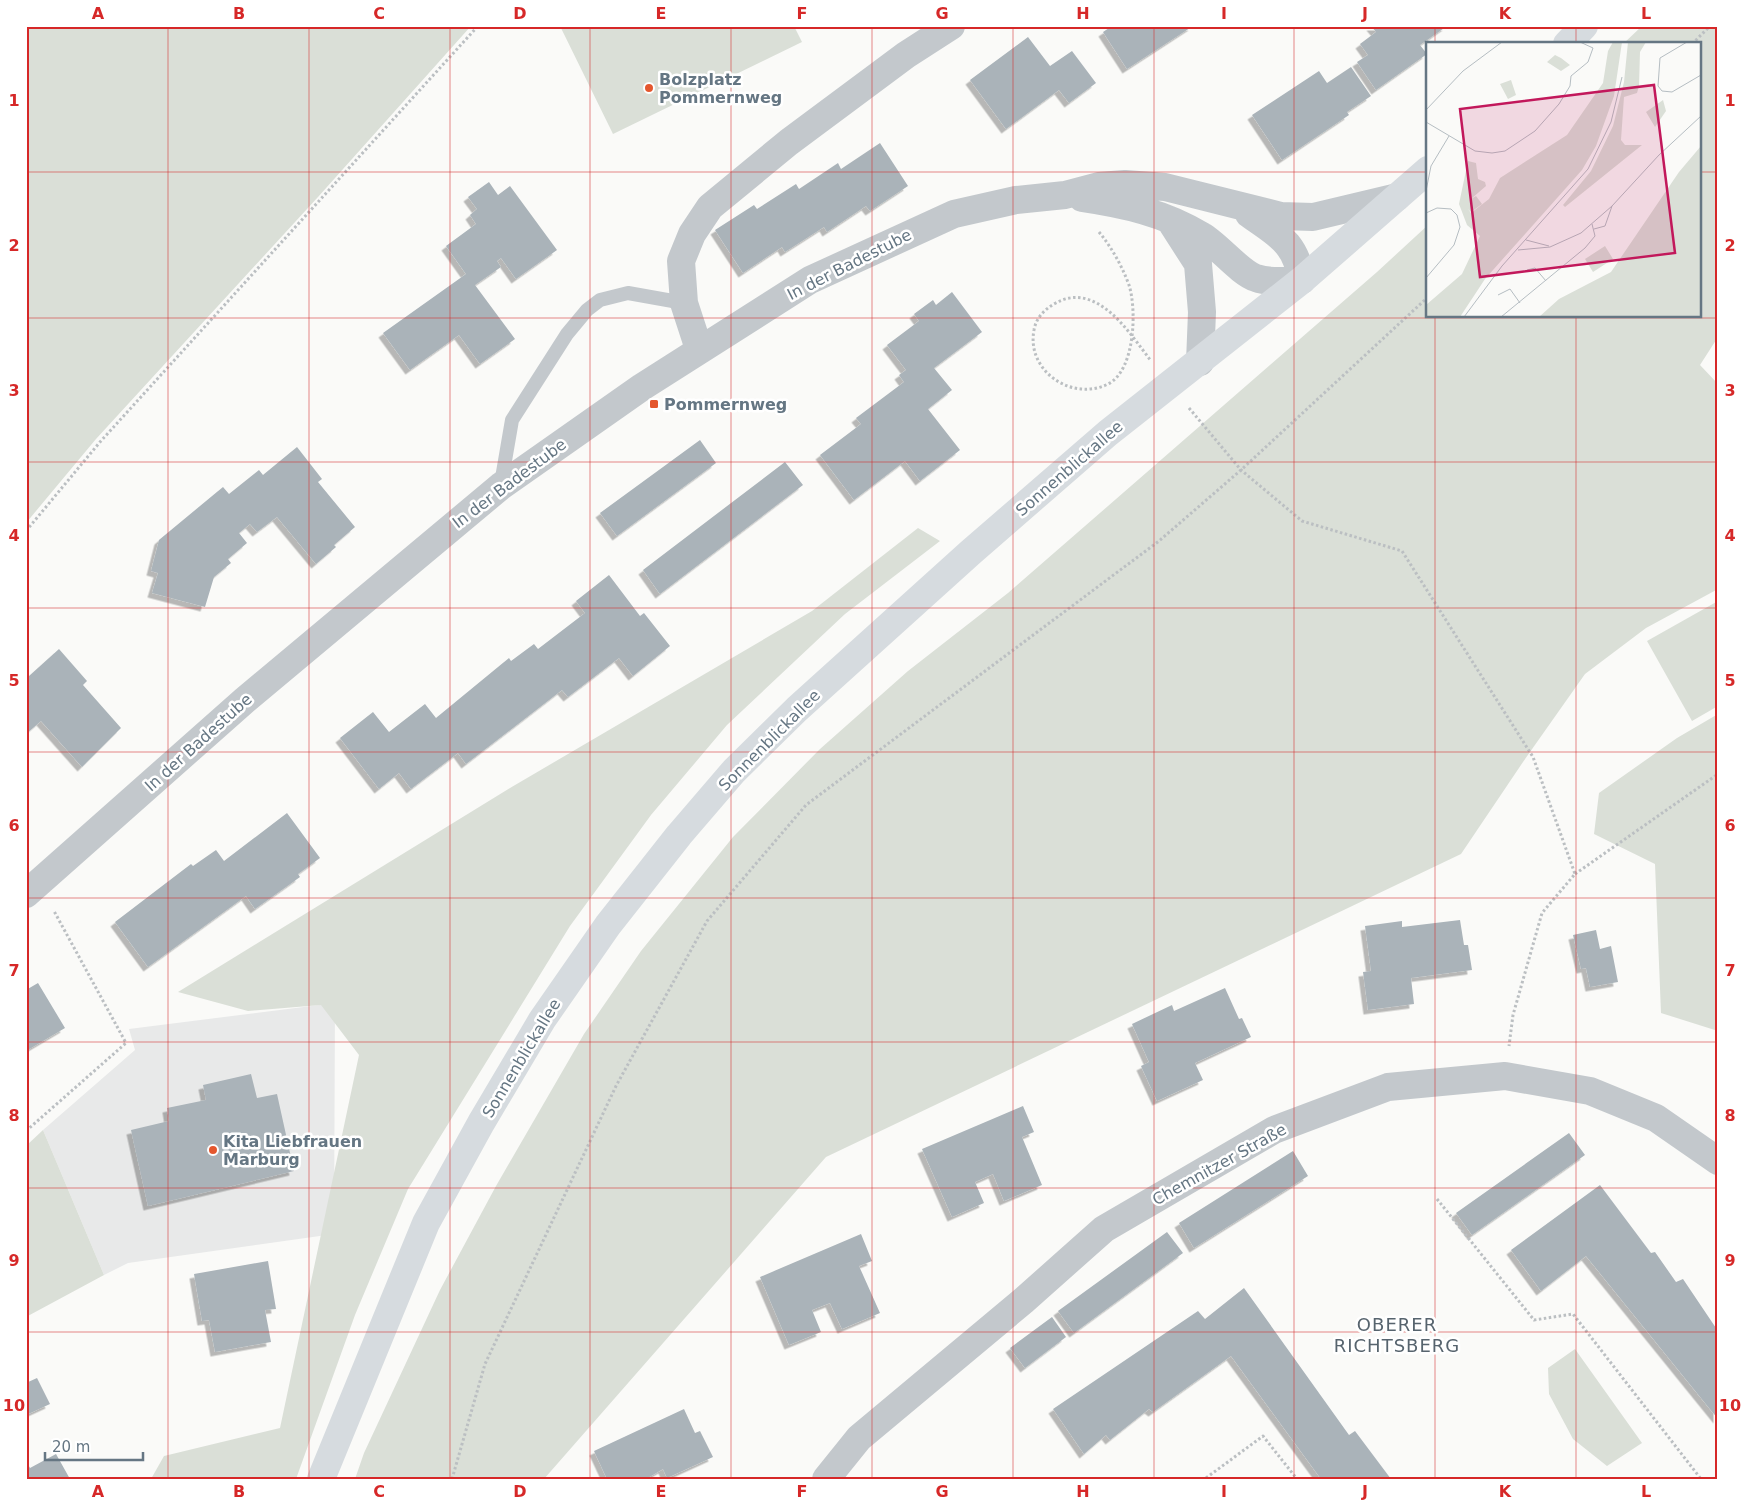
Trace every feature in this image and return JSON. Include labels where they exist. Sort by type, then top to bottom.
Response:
[{"type":"main road","points":[[1569,42],[1584,26]]},
{"type":"main road","name":"Sonnenblickallee","points":[[320,1479],[426,1223],[542,1020],[608,924],[667,850],[734,771],[797,709],[1108,432],[1200,362],[1302,280],[1426,172]]},
{"type":"street","points":[[699,349],[684,303],[681,261],[692,234],[710,207],[788,142],[906,55],[951,26]]},
{"type":"street","name":"In der Badestube","points":[[33,889],[245,700],[501,486],[699,349],[810,280],[954,214],[1016,200],[1066,195],[1099,186],[1148,185],[1208,196],[1239,207],[1281,216],[1313,217],[1397,197]]},
{"type":"street","name":"In der Badestube","points":[[1066,195],[1115,202],[1156,213],[1202,236],[1255,278],[1277,281],[1302,280],[1298,260],[1285,240],[1239,207]]},
{"type":"street","points":[[1172,222],[1198,264],[1202,312],[1200,362]]},
{"type":"street","name":"Chemnitzer Straße","points":[[826,1479],[859,1438],[1023,1301],[1104,1230],[1283,1127],[1388,1087],[1505,1076],[1590,1090],[1656,1118],[1718,1161]]},
{"type":"lane","points":[[501,486],[512,420],[567,334],[587,310],[600,300],[628,293],[684,303]]},
{"type":"path","points":[[26,531],[100,442],[478,26]]},
{"type":"path","points":[[1694,42],[1710,26]]},
{"type":"path","points":[[1066,195],[1085,214],[1112,248],[1130,287],[1133,317],[1130,349],[1119,374],[1110,384],[1093,389],[1060,384],[1047,374],[1035,355],[1033,346],[1035,325],[1046,309],[1063,299],[1086,298],[1113,313],[1157,368]]},
{"type":"path","points":[[452,1479],[485,1364],[616,1086],[707,921],[806,805],[1159,541],[1240,470],[1426,299]]},
{"type":"path","points":[[1188,406],[1240,470],[1302,521],[1402,551],[1534,757],[1575,874]]},
{"type":"path","points":[[1505,1076],[1513,1015],[1542,913],[1575,874],[1718,774]]},
{"type":"path","points":[[26,1131],[126,1043],[33,889]]},
{"type":"path","points":[[1437,1199],[1534,1320],[1573,1314],[1701,1479]]},
{"type":"path","points":[[1206,1478],[1263,1436],[1297,1479]]},
{"type":"path","points":[[1712,1479],[1718,1478]]},
{"type":"shaded area","points":[[26,26],[471,26],[318,197],[96,439],[26,523]]},
{"type":"shaded area","name":"Bolzplatz Pommernweg","points":[[560,26],[794,26],[802,42],[613,134]]},
{"type":"shaded area","points":[[1642,26],[1718,26],[1718,337],[1700,365],[1718,384],[1718,589],[1646,628],[1585,674],[1461,854],[826,1157],[544,1479],[355,1479],[364,1453],[440,1290],[496,1186],[584,1034],[641,951],[733,837],[820,749],[908,671],[1008,593],[1377,272],[1426,227],[1426,318],[1702,318],[1702,42],[1625,42]]},
{"type":"shaded area","points":[[918,528],[940,541],[845,614],[727,725],[651,815],[570,926],[408,1189],[355,1315],[296,1479],[151,1479],[164,1456],[280,1428],[359,1055],[321,1005],[248,1011],[178,992],[510,788],[812,611]]},
{"type":"shaded area","points":[[1718,601],[1718,706],[1692,721],[1647,641]]},
{"type":"shaded area","points":[[1718,714],[1718,1031],[1661,1013],[1655,864],[1594,834],[1599,793],[1677,738]]},
{"type":"shaded area","points":[[335,1003],[334,1234],[128,1263],[104,1275],[43,1130],[135,1050],[129,1029]]},
{"type":"shaded area","points":[[43,1130],[104,1275],[26,1317],[26,1146]]},
{"type":"shaded area","points":[[1575,1349],[1642,1443],[1607,1466],[1573,1439],[1549,1394],[1548,1368]]},
{"type":"building","points":[[1112,26],[1193,26],[1127,69],[1103,32]]},
{"type":"building","points":[[1371,26],[1447,26],[1420,45],[1426,55],[1376,90],[1357,62],[1368,55],[1360,44],[1376,32]]},
{"type":"building","points":[[1028,37],[1050,66],[1072,51],[1096,83],[1069,103],[1059,90],[1006,129],[970,80]]},
{"type":"building","points":[[1351,67],[1371,96],[1347,112],[1349,115],[1282,160],[1252,115],[1319,71],[1327,83]]},
{"type":"building","points":[[880,143],[908,186],[870,211],[866,206],[827,232],[824,227],[785,252],[782,247],[743,273],[715,230],[754,205],[757,209],[796,184],[799,189],[838,163],[841,169]]},
{"type":"building","points":[[489,182],[498,195],[510,186],[557,250],[516,279],[501,258],[497,261],[501,267],[475,285],[515,339],[480,364],[459,335],[410,370],[383,333],[466,274],[446,246],[476,224],[470,215],[477,209],[468,197]]},
{"type":"building","points":[[952,292],[982,332],[934,368],[952,390],[928,409],[960,450],[920,481],[905,461],[854,500],[820,455],[861,424],[856,418],[904,382],[899,375],[906,370],[887,345],[919,321],[914,314],[933,300],[936,305]]},
{"type":"building","points":[[700,440],[716,463],[617,536],[600,513]]},
{"type":"building","points":[[297,447],[322,479],[318,482],[355,527],[334,545],[336,547],[316,564],[277,517],[257,532],[250,524],[239,533],[247,543],[228,559],[231,563],[214,577],[205,607],[152,593],[158,573],[151,571],[159,540],[223,487],[229,494],[259,470],[263,475]]},
{"type":"building","points":[[785,462],[803,485],[660,594],[643,570]]},
{"type":"building","points":[[609,575],[640,616],[644,613],[670,646],[633,676],[619,658],[568,697],[562,690],[466,764],[458,753],[411,789],[399,773],[379,789],[340,738],[373,712],[389,732],[425,704],[436,718],[509,658],[511,661],[534,644],[538,649],[585,613],[576,601]]},
{"type":"building","points":[[59,649],[87,681],[83,685],[121,728],[82,767],[41,721],[26,734],[26,675],[28,677]]},
{"type":"building","points":[[287,813],[320,858],[298,874],[300,877],[255,909],[246,896],[148,967],[115,922],[191,864],[193,866],[216,850],[224,861]]},
{"type":"building","points":[[1460,920],[1464,945],[1468,945],[1472,970],[1411,978],[1414,1004],[1368,1010],[1363,972],[1371,971],[1365,926],[1402,921],[1402,927]]},
{"type":"building","points":[[1596,930],[1600,949],[1611,946],[1618,982],[1590,987],[1586,968],[1581,969],[1573,935]]},
{"type":"building","points":[[38,983],[65,1028],[26,1051],[26,990]]},
{"type":"building","points":[[1225,988],[1239,1019],[1242,1018],[1251,1037],[1195,1063],[1203,1080],[1157,1101],[1141,1066],[1149,1062],[1132,1024],[1172,1005],[1174,1011]]},
{"type":"building","name":"Kita Liebfrauen Marburg","points":[[251,1074],[257,1098],[277,1094],[294,1171],[148,1206],[131,1130],[169,1121],[167,1108],[206,1100],[203,1085]]},
{"type":"building","points":[[1023,1106],[1034,1132],[1022,1137],[1042,1185],[1004,1201],[993,1174],[975,1182],[984,1203],[952,1217],[922,1149]]},
{"type":"building","points":[[1569,1133],[1585,1155],[1472,1235],[1456,1213]]},
{"type":"building","points":[[1293,1151],[1308,1176],[1194,1248],[1179,1223]]},
{"type":"building","points":[[1600,1185],[1651,1253],[1655,1252],[1676,1282],[1683,1279],[1718,1331],[1718,1419],[1586,1256],[1541,1291],[1511,1250]]},
{"type":"building","points":[[1167,1232],[1183,1253],[1074,1333],[1058,1311]]},
{"type":"building","points":[[861,1234],[872,1261],[859,1266],[880,1313],[842,1329],[830,1303],[812,1310],[821,1332],[789,1345],[760,1277]]},
{"type":"building","points":[[268,1261],[276,1309],[265,1310],[271,1342],[215,1352],[209,1320],[202,1321],[194,1274]]},
{"type":"building","points":[[1244,1288],[1349,1435],[1355,1431],[1391,1479],[1321,1479],[1231,1356],[1153,1412],[1149,1409],[1110,1440],[1106,1435],[1084,1454],[1053,1409],[1198,1311],[1205,1319]]},
{"type":"building","points":[[1052,1317],[1066,1337],[1025,1368],[1010,1348]]},
{"type":"building","points":[[37,1378],[50,1404],[26,1415],[26,1383]]},
{"type":"building","points":[[684,1409],[695,1433],[700,1431],[713,1457],[667,1478],[663,1469],[646,1479],[607,1479],[594,1451]]},
{"type":"building","points":[[56,1454],[70,1479],[26,1479],[26,1461],[30,1468]]},
{"type":"place","name":"Bolzplatz Pommernweg","points":[[649,88]]},
{"type":"place","name":"Pommernweg","points":[[654,404]]},
{"type":"place","name":"Kita Liebfrauen Marburg","points":[[213,1150]]},
{"type":"district","name":"OBERER RICHTSBERG","points":[[1397,1335]]}]
